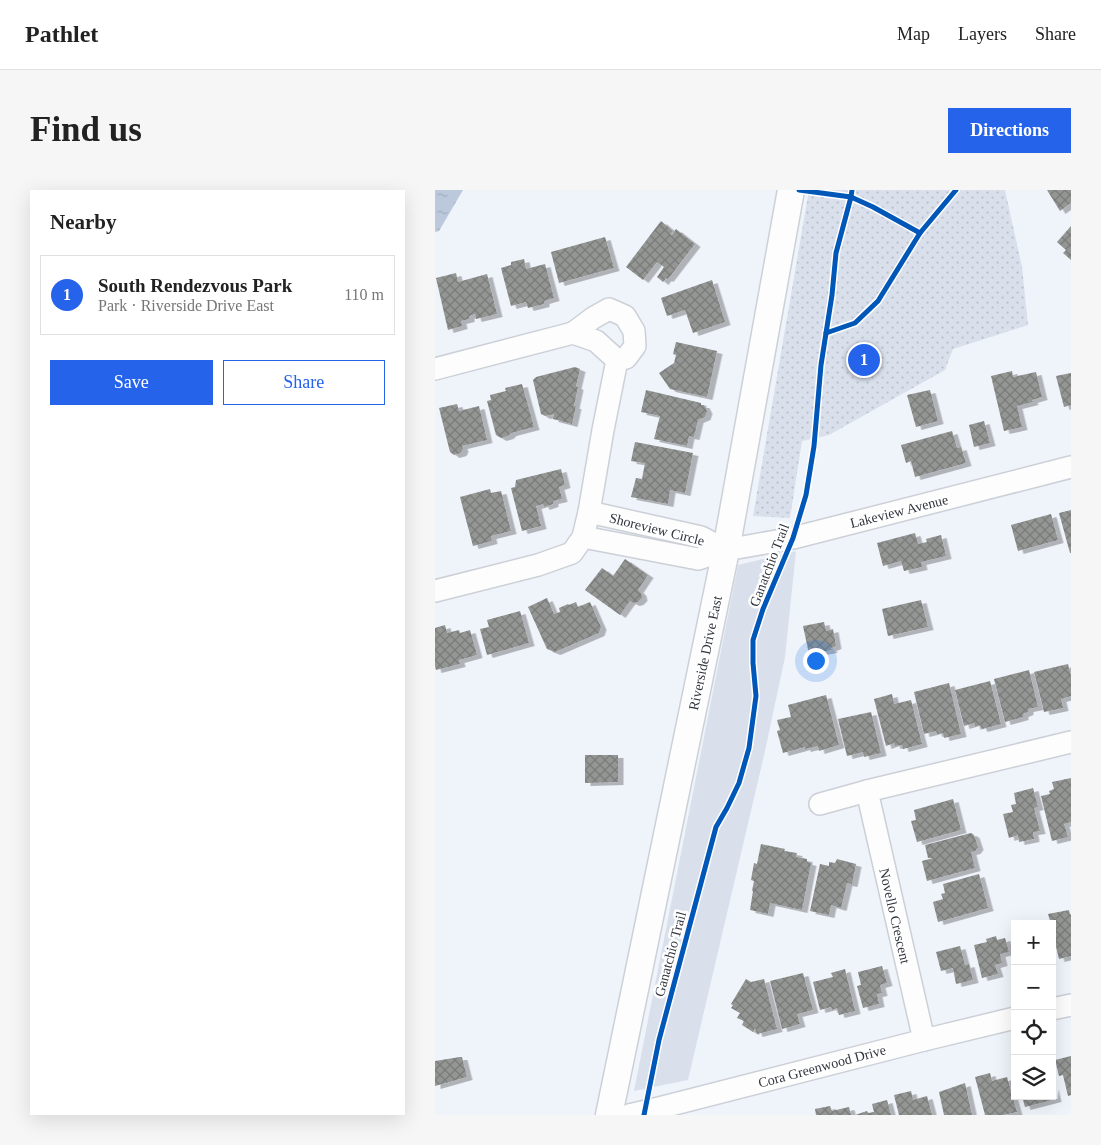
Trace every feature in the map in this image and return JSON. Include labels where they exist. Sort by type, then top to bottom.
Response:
[{"type":"main road","name":"Riverside Drive East","points":[[609,1115],[726,550],[791,190]]},
{"type":"street","points":[[435,370],[573,333],[609,309],[625,316],[634,330],[635,346],[626,358],[617,360]]},
{"type":"street","points":[[573,333],[596,341],[617,360]]},
{"type":"street","points":[[435,591],[538,565],[571,553],[583,537],[589,512],[617,360]]},
{"type":"street","name":"Lakeview Avenue","points":[[726,550],[793,538],[1071,468]]},
{"type":"street","name":"Shoreview Circle","points":[[589,512],[701,537],[726,550]]},
{"type":"street","name":"Shoreview Circle","points":[[583,537],[698,559],[726,550]]},
{"type":"street","points":[[820,804],[1071,742]]},
{"type":"street","name":"Novello Crescent","points":[[867,792],[924,1040]]},
{"type":"street","points":[[1056,1008],[1071,1005]]},
{"type":"street","name":"Cora Greenwood Drive","points":[[629,1115],[1011,1019]]},
{"type":"shaded area","points":[[809,190],[1005,190],[1022,267],[1028,325],[953,349],[945,370],[829,435],[802,441],[790,518],[753,516]]},
{"type":"shaded area","points":[[796,551],[785,657],[765,751],[688,1080],[634,1091],[738,565]]},
{"type":"water","points":[[435,190],[463,190],[439,231],[435,232]]},
{"type":"building","points":[[1047,190],[1071,190],[1071,203],[1060,211]]},
{"type":"building","points":[[661,221],[673,231],[670,234],[672,235],[676,229],[695,244],[668,279],[666,278],[663,282],[657,277],[664,267],[657,262],[643,280],[626,267]]},
{"type":"building","points":[[1071,226],[1071,260],[1063,253],[1066,250],[1057,242]]},
{"type":"building","points":[[605,237],[614,268],[559,283],[551,252]]},
{"type":"building","points":[[524,259],[526,269],[545,264],[554,298],[544,301],[544,304],[528,308],[526,302],[511,306],[501,268],[511,265],[511,262]]},
{"type":"building","points":[[456,273],[458,282],[487,274],[497,314],[476,319],[475,314],[469,316],[469,319],[461,321],[462,326],[448,330],[436,278]]},
{"type":"building","points":[[712,280],[725,322],[693,333],[685,310],[667,316],[661,298]]},
{"type":"building","points":[[676,342],[717,351],[707,397],[670,389],[659,373],[674,363],[676,355],[673,354]]},
{"type":"building","points":[[575,367],[580,369],[576,386],[578,387],[574,406],[576,406],[572,424],[553,419],[554,414],[545,416],[541,414],[533,380],[536,377]]},
{"type":"building","points":[[1012,371],[1013,377],[1036,372],[1042,397],[1032,400],[1033,402],[1017,406],[1022,427],[1004,431],[991,376]]},
{"type":"building","points":[[1071,373],[1071,405],[1064,407],[1056,376]]},
{"type":"building","points":[[522,384],[534,427],[511,433],[501,438],[496,435],[487,401],[491,400],[490,395],[506,391],[505,388]]},
{"type":"building","points":[[646,390],[704,405],[707,411],[705,417],[698,420],[694,437],[689,436],[687,446],[654,439],[660,416],[641,412]]},
{"type":"building","points":[[930,390],[938,421],[916,427],[907,395]]},
{"type":"building","points":[[457,404],[459,411],[479,406],[487,440],[462,446],[461,453],[454,455],[450,452],[439,408]]},
{"type":"building","points":[[984,421],[990,443],[974,447],[969,425]]},
{"type":"building","points":[[952,431],[957,448],[961,447],[966,463],[915,477],[911,461],[906,463],[901,445]]},
{"type":"building","points":[[635,442],[693,453],[685,493],[670,490],[668,504],[631,497],[636,478],[642,479],[645,463],[631,461]]},
{"type":"building","points":[[561,469],[565,485],[559,487],[562,499],[553,501],[553,504],[544,507],[543,504],[536,506],[541,526],[522,531],[511,488],[515,487],[516,480]]},
{"type":"building","points":[[490,489],[491,493],[501,491],[511,531],[491,536],[492,541],[473,546],[460,497]]},
{"type":"building","points":[[1071,510],[1071,553],[1070,553],[1059,513]]},
{"type":"building","points":[[1051,514],[1058,540],[1018,551],[1011,525]]},
{"type":"building","points":[[915,533],[918,544],[927,542],[926,539],[941,535],[946,556],[921,562],[922,567],[904,571],[901,561],[883,566],[877,543]]},
{"type":"building","points":[[625,559],[648,575],[638,590],[642,598],[634,603],[630,601],[620,615],[585,590],[602,568],[613,576]]},
{"type":"building","points":[[547,598],[554,614],[560,612],[559,608],[568,604],[576,602],[578,607],[590,602],[601,627],[599,633],[555,652],[547,649],[528,607]]},
{"type":"building","points":[[921,600],[928,627],[888,636],[882,609]]},
{"type":"building","points":[[520,611],[529,643],[487,655],[480,629],[489,627],[487,620]]},
{"type":"building","points":[[824,622],[826,631],[833,629],[836,646],[831,648],[832,650],[809,654],[803,626]]},
{"type":"building","points":[[445,625],[447,633],[459,630],[460,633],[470,630],[477,655],[459,660],[460,664],[436,670],[435,628]]},
{"type":"building","points":[[1068,664],[1071,676],[1071,696],[1061,699],[1063,708],[1044,712],[1034,672]]},
{"type":"building","points":[[1029,670],[1038,707],[1028,709],[1028,712],[1023,714],[1023,717],[1005,722],[994,679]]},
{"type":"building","points":[[990,681],[1001,724],[982,729],[980,725],[975,727],[974,723],[964,726],[955,690]]},
{"type":"building","points":[[949,683],[961,734],[944,738],[943,733],[937,734],[936,731],[924,734],[914,692]]},
{"type":"building","points":[[892,694],[894,704],[911,700],[922,744],[903,749],[902,745],[895,746],[894,743],[886,746],[874,699]]},
{"type":"building","points":[[826,695],[839,745],[819,751],[818,746],[805,749],[805,747],[783,753],[777,731],[780,730],[777,720],[791,717],[788,705]]},
{"type":"building","points":[[871,712],[881,753],[864,757],[863,752],[847,756],[838,719]]},
{"type":"building","points":[[585,755],[618,755],[618,782],[585,783]]},
{"type":"building","points":[[1071,778],[1071,822],[1064,824],[1068,837],[1052,841],[1041,796],[1050,794],[1049,791],[1054,789],[1052,782]]},
{"type":"building","points":[[1033,788],[1038,807],[1034,808],[1040,831],[1033,832],[1034,839],[1019,842],[1018,835],[1009,838],[1003,814],[1013,812],[1011,805],[1016,804],[1014,793]]},
{"type":"building","points":[[953,799],[961,830],[917,842],[911,821],[916,820],[914,810]]},
{"type":"building","points":[[971,833],[974,835],[978,847],[975,851],[971,852],[975,868],[927,881],[922,861],[933,858],[928,858],[925,845]]},
{"type":"building","points":[[761,844],[797,853],[796,857],[807,859],[807,862],[811,863],[802,910],[770,903],[768,914],[750,910],[754,881],[751,880],[754,863],[757,864]]},
{"type":"building","points":[[837,859],[856,864],[852,884],[847,883],[841,908],[831,905],[829,915],[810,911],[820,864],[829,866],[829,862],[835,863]]},
{"type":"building","points":[[979,874],[988,908],[938,922],[933,902],[943,899],[941,894],[945,893],[943,884]]},
{"type":"building","points":[[1069,910],[1071,915],[1071,956],[1059,959],[1056,947],[1056,920],[1050,920],[1048,914]]},
{"type":"building","points":[[996,936],[997,940],[1005,938],[1009,952],[1000,954],[1002,963],[995,965],[998,974],[982,978],[974,945],[987,942],[986,939]]},
{"type":"building","points":[[960,946],[965,965],[969,964],[973,980],[956,984],[953,968],[941,971],[936,952]]},
{"type":"building","points":[[882,966],[887,983],[880,985],[882,993],[877,994],[879,1004],[863,1008],[857,986],[861,985],[858,972]]},
{"type":"building","points":[[845,969],[855,1011],[839,1015],[837,1008],[832,1010],[831,1007],[820,1010],[813,982],[833,977],[831,973]]},
{"type":"building","points":[[803,973],[813,1010],[797,1014],[800,1024],[782,1029],[770,981]]},
{"type":"building","points":[[746,979],[751,982],[764,979],[777,1029],[757,1034],[755,1028],[753,1032],[742,1025],[744,1021],[737,1018],[740,1013],[731,1008],[733,1005],[731,1004]]},
{"type":"building","points":[[1071,1056],[1071,1095],[1068,1096],[1063,1075],[1059,1076],[1056,1060]]},
{"type":"building","points":[[462,1057],[467,1077],[435,1086],[435,1061]]},
{"type":"building","points":[[990,1073],[992,1081],[1007,1077],[1011,1091],[1011,1100],[1014,1100],[1017,1112],[1003,1115],[985,1115],[975,1077]]},
{"type":"building","points":[[965,1083],[972,1115],[944,1115],[939,1092]]},
{"type":"building","points":[[911,1091],[913,1100],[927,1096],[932,1115],[899,1115],[894,1095]]},
{"type":"building","points":[[887,1100],[891,1115],[855,1115],[867,1111],[868,1113],[874,1112],[872,1104]]},
{"type":"building","points":[[1023,1100],[1052,1100],[1025,1107]]},
{"type":"building","points":[[830,1106],[832,1111],[849,1107],[851,1115],[816,1115],[815,1109]]},
{"type":"cycle path","points":[[799,190],[851,197],[920,233]]},
{"type":"cycle path","name":"Ganatchio Trail","points":[[644,1115],[659,1040],[716,827],[739,783],[749,748],[756,696],[753,640],[763,609],[793,538],[806,495],[814,446],[821,365],[832,295],[836,253],[852,190]]},
{"type":"cycle path","points":[[826,333],[855,323],[878,301],[920,233],[956,190]]},
{"type":"place","name":"South Rendezvous Park","points":[[864,360]]}]
